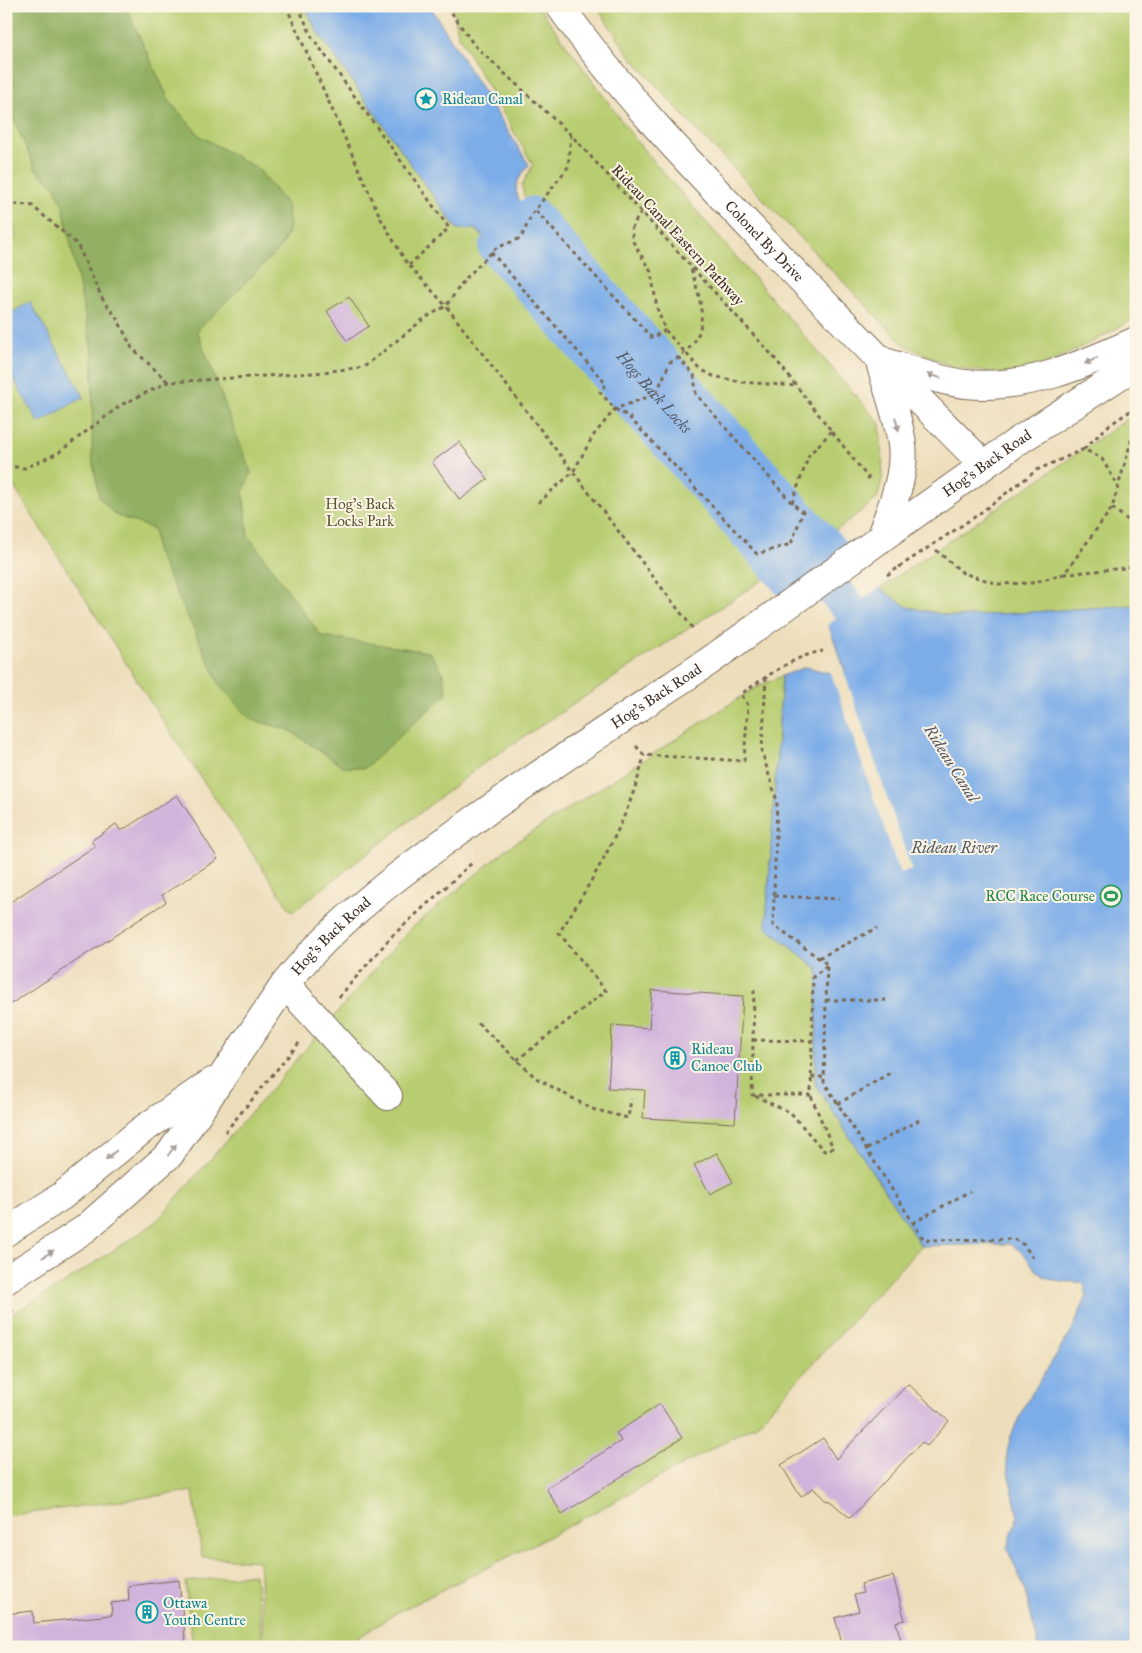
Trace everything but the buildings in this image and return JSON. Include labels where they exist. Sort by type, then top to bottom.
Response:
[{"type":"main road","name":"Colonel By Drive","points":[[560,6],[592,52],[694,168],[879,360],[984,465]]},
{"type":"main road","points":[[879,360],[964,384],[995,386],[1075,368],[1136,341]]},
{"type":"main road","points":[[879,360],[902,445],[902,461],[898,487],[880,540]]},
{"type":"main road","name":"Hog's Back Road","points":[[6,1280],[85,1229],[170,1154],[285,984],[304,961],[361,904],[415,862],[538,775],[708,662],[984,465],[1136,365]]},
{"type":"main road","points":[[285,984],[388,1096]]},
{"type":"main road","name":"Hog's Back Road","points":[[11,1227],[62,1196],[142,1130],[222,1076]]},
{"type":"path","points":[[286,6],[381,219],[410,265],[446,306],[694,630]]},
{"type":"path","points":[[298,6],[312,37],[450,228],[410,265]]},
{"type":"path","name":"Rideau Canal Eastern Pathway","points":[[447,6],[474,45],[571,135],[773,356],[872,484]]},
{"type":"path","points":[[6,466],[26,468],[58,453],[121,405],[168,382],[314,373],[364,366],[425,318],[446,306],[465,279],[496,248],[521,238],[536,211],[568,166],[571,135]]},
{"type":"path","points":[[6,204],[31,205],[77,244],[102,298],[118,320],[132,348],[168,382]]},
{"type":"path","points":[[536,211],[652,338],[665,330]]},
{"type":"path","points":[[641,212],[632,227],[632,240],[651,272],[657,308],[665,330],[686,351],[700,369],[719,378],[741,382],[796,386]]},
{"type":"path","points":[[492,252],[606,384],[600,392],[628,416],[757,554],[791,544],[803,512],[792,503],[696,394],[694,375],[677,359]]},
{"type":"path","points":[[538,503],[573,472],[593,436],[617,408],[656,394],[670,362],[686,351],[700,335],[702,325],[699,298],[690,264]]},
{"type":"path","points":[[899,567],[976,516],[1037,470],[1084,449],[1108,426],[1136,407]]},
{"type":"path","points":[[1064,574],[1112,508],[1136,424]]},
{"type":"path","points":[[792,503],[809,455],[832,431]]},
{"type":"path","points":[[1084,449],[1102,459],[1118,486]]},
{"type":"path","points":[[1112,508],[1136,526]]},
{"type":"path","points":[[936,550],[963,572],[998,584],[1032,583],[1064,574],[1136,567]]},
{"type":"path","points":[[627,751],[635,745],[644,755],[744,761],[748,705],[741,694],[784,665],[811,653],[823,651]]},
{"type":"path","points":[[766,677],[762,752],[777,801],[772,924],[827,964]]},
{"type":"path","points":[[517,1060],[606,991],[559,933],[581,898],[628,808],[637,786],[644,755]]},
{"type":"path","points":[[318,1021],[391,937],[433,896],[479,858]]},
{"type":"path","points":[[774,896],[840,899]]},
{"type":"path","points":[[819,958],[877,928]]},
{"type":"path","points":[[827,964],[824,1082],[924,1240],[1014,1238],[1024,1245],[1033,1258]]},
{"type":"path","points":[[752,1095],[791,1114],[824,1152],[833,1148],[811,1095],[813,977],[827,964]]},
{"type":"path","points":[[752,1095],[754,990]]},
{"type":"path","points":[[826,1000],[887,1000]]},
{"type":"path","points":[[478,1023],[536,1078],[592,1109],[628,1118],[631,1099]]},
{"type":"path","points":[[753,1040],[812,1041]]},
{"type":"path","points":[[838,1104],[892,1071]]},
{"type":"path","points":[[811,1077],[824,1077]]},
{"type":"path","points":[[752,1095],[811,1095]]},
{"type":"path","points":[[867,1149],[918,1120]]},
{"type":"path","points":[[914,1223],[970,1191]]},
{"type":"green space","name":"Hog's Back Locks Park","points":[[6,6],[305,6],[318,33],[457,229],[475,229],[496,248],[779,569],[484,763],[292,912],[164,723],[6,474],[6,244],[16,237],[6,201]]},
{"type":"green space","points":[[6,6],[125,6],[170,102],[200,136],[258,169],[287,205],[290,227],[281,247],[197,331],[251,473],[243,492],[248,536],[321,636],[429,652],[442,671],[447,693],[365,768],[344,767],[289,730],[250,719],[221,687],[156,550],[154,529],[115,515],[99,497],[92,456],[93,355],[63,206],[55,186],[36,170],[6,102]]},
{"type":"green space","points":[[453,6],[538,6],[637,142],[880,424],[883,475],[877,499],[827,537],[700,387],[524,196],[522,185],[533,165],[458,35]]},
{"type":"green space","points":[[596,6],[1136,6],[1136,317],[1104,336],[1049,363],[1004,374],[953,367],[904,345],[690,123],[631,57]]},
{"type":"green space","points":[[1136,413],[1136,605],[956,617],[907,607],[879,589]]},
{"type":"green space","name":"Rideau Canoe Club","points":[[782,676],[766,927],[818,969],[815,1084],[921,1246],[756,1425],[554,1534],[396,1613],[344,1647],[264,1647],[259,1561],[202,1557],[193,1491],[6,1516],[6,1317],[55,1289],[155,1223],[408,931],[509,847],[755,688]]},
{"type":"green space","points":[[255,1574],[263,1647],[193,1647],[185,1582]]},
{"type":"water","name":"Rideau Canal","points":[[305,6],[430,6],[529,165],[519,178],[516,190],[520,202],[532,214],[496,248],[475,229],[457,229],[318,33]]},
{"type":"water","points":[[30,302],[84,397],[39,423],[6,366],[6,316]]},
{"type":"water","name":"Rideau River","points":[[839,560],[907,607],[956,617],[1136,605],[1136,1647],[1039,1647],[1024,1587],[1007,1548],[1018,1516],[1007,1467],[1007,1452],[1011,1436],[1026,1403],[1072,1330],[1087,1296],[1084,1283],[1059,1281],[1044,1276],[1021,1252],[1009,1244],[921,1246],[815,1084],[818,969],[766,927],[782,676],[806,667],[834,674],[845,670],[828,625],[796,589]]},
{"type":"pier","points":[[840,558],[880,587],[826,626],[794,591]]},
{"type":"pier","points":[[828,625],[912,870],[900,874],[830,670],[834,672],[842,669],[826,627]]},
{"type":"waterway","name":"Hogs Back Locks","points":[[489,189],[521,238],[656,394],[846,604]]},
{"type":"waterway","points":[[532,214],[801,518],[839,560],[796,589],[496,248],[532,214]]},
{"type":"place","name":"Rideau Canal","points":[[426,99]]},
{"type":"place","name":"RCC Race Course","points":[[1111,896]]},
{"type":"place","name":"Rideau Canoe Club","points":[[675,1058]]},
{"type":"place","name":"Ottawa Youth Centre","points":[[147,1612]]}]
